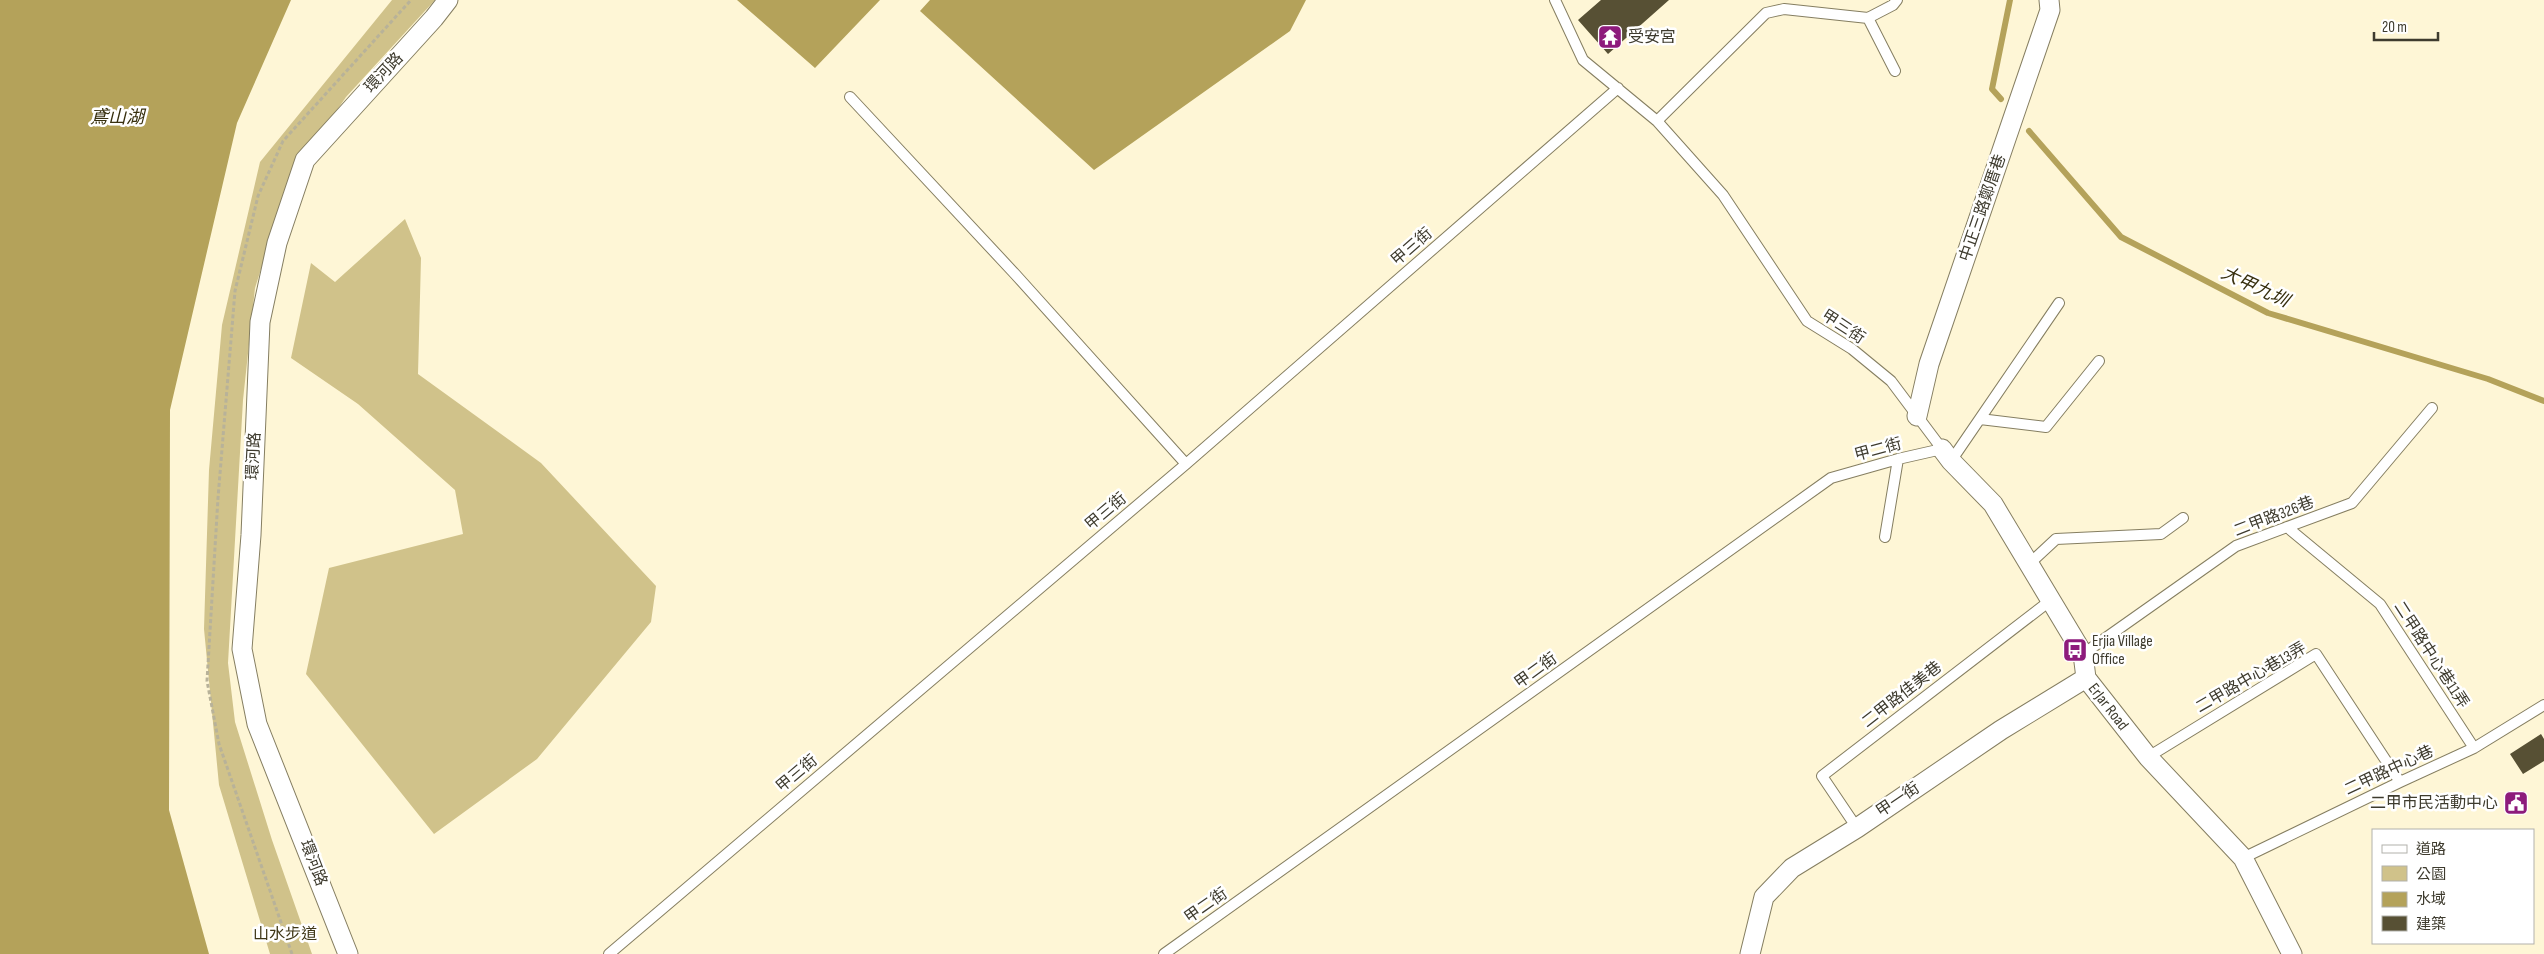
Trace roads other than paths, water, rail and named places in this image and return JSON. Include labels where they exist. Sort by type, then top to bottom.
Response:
[{"type":"street","name":"環河路","points":[[348,954],[257,724],[242,650],[251,535],[260,322],[276,243],[305,160],[434,18],[448,0]]},
{"type":"street","name":"中正三路鄭厝巷","points":[[1917,416],[1929,364],[2050,10],[2049,0]]},
{"type":"street","name":"ErJar Road","points":[[1947,455],[1993,504],[2083,654],[2086,678],[2148,757],[2243,858],[2292,954]]},
{"type":"street","name":"甲一街","points":[[1750,954],[1764,897],[1792,868],[1856,828],[2001,730],[2086,678]]},
{"type":"lane","name":"甲三街","points":[[1555,0],[1583,60],[1657,121],[1722,195],[1807,321],[1852,349],[1891,381],[1947,455]]},
{"type":"lane","points":[[1657,121],[1766,13],[1784,9],[1868,18],[1893,6],[1897,0]]},
{"type":"lane","points":[[1868,18],[1895,71]]},
{"type":"lane","name":"甲三街","points":[[609,954],[1186,464],[1618,88]]},
{"type":"lane","points":[[850,97],[1015,274],[1186,464]]},
{"type":"lane","points":[[1947,455],[1980,419],[2058,302]]},
{"type":"lane","points":[[1980,419],[2046,426],[2099,361]]},
{"type":"lane","name":"二甲路326巷","points":[[2083,654],[2236,546],[2352,503],[2432,408]]},
{"type":"lane","name":"甲二街","points":[[1164,954],[1831,478],[1898,459],[1947,455]]},
{"type":"lane","points":[[1885,537],[1898,459]]},
{"type":"lane","points":[[2029,564],[2056,539],[2161,534],[2183,518]]},
{"type":"lane","name":"二甲路中心巷11弄","points":[[2287,527],[2380,604],[2474,748]]},
{"type":"lane","name":"二甲路佳美巷","points":[[1856,828],[1822,776],[2051,600]]},
{"type":"lane","name":"二甲路中心巷13弄","points":[[2148,757],[2316,654],[2400,782]]},
{"type":"lane","name":"二甲路中心巷","points":[[2243,858],[2474,748],[2543,708]]},
{"type":"water","name":"鳶山湖","points":[[0,0],[291,0],[237,123],[170,410],[169,810],[209,954],[0,954]]},
{"type":"water","points":[[737,0],[880,0],[815,68]]},
{"type":"water","points":[[930,0],[1306,0],[1290,31],[1094,170],[920,11]]},
{"type":"waterway","name":"大甲九圳","points":[[2001,99],[1992,89],[2010,0]]},
{"type":"waterway","name":"大甲九圳","points":[[2029,131],[2121,237],[2268,313],[2488,379],[2544,401]]},
{"type":"place","name":"受安宮","points":[[1610,37]]},
{"type":"place","name":"Erjia Village Office","points":[[2075,650]]},
{"type":"place","name":"二甲市民活動中心","points":[[2516,803]]},
{"type":"park label","name":"山水步道","points":[[285,934]]}]
